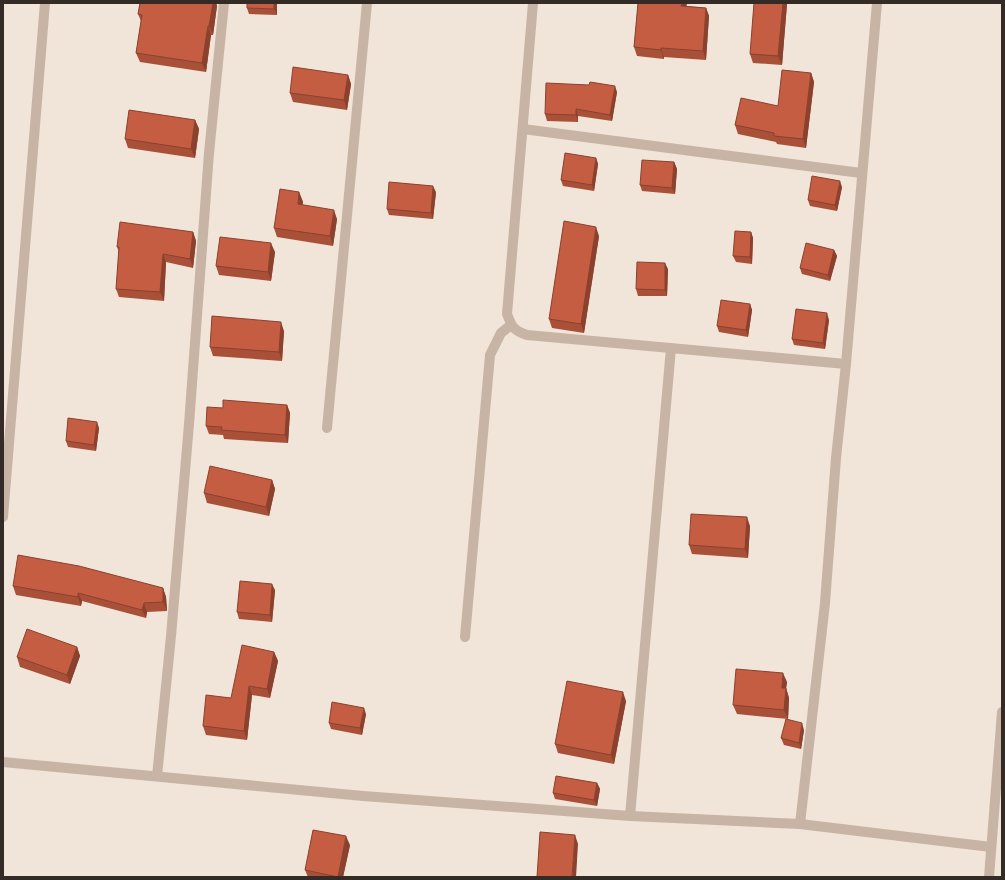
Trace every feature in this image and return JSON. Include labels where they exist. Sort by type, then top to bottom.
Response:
[{"type":"street","points":[[3,518],[45,3]]},
{"type":"street","points":[[157,776],[171,636],[209,153],[224,3]]},
{"type":"street","points":[[327,428],[367,3]]},
{"type":"street","points":[[533,3],[507,314],[511,325],[517,332],[846,364]]},
{"type":"street","points":[[800,824],[825,603],[836,458],[846,364],[861,173],[877,3]]},
{"type":"street","points":[[523,129],[861,173]]},
{"type":"street","points":[[465,637],[490,355],[501,333],[511,325]]},
{"type":"street","points":[[630,816],[671,348]]},
{"type":"street","points":[[989,877],[1002,712]]},
{"type":"street","points":[[3,762],[363,796],[630,816],[800,824],[991,847]]},
{"type":"building","points":[[140,3],[213,3],[202,63],[136,53],[142,15],[138,14]]},
{"type":"building","points":[[247,3],[274,3],[274,9],[247,8]]},
{"type":"building","points":[[638,3],[682,3],[681,6],[706,8],[703,51],[661,48],[661,50],[634,47]]},
{"type":"building","points":[[754,3],[783,3],[778,56],[750,54]]},
{"type":"building","points":[[293,67],[348,75],[344,100],[290,93]]},
{"type":"building","points":[[782,70],[811,73],[803,139],[774,136],[774,133],[735,125],[741,98],[778,106]]},
{"type":"building","points":[[590,82],[615,86],[610,115],[576,109],[576,115],[545,114],[546,83],[589,85]]},
{"type":"building","points":[[129,110],[195,120],[191,149],[125,139]]},
{"type":"building","points":[[565,153],[596,158],[592,185],[561,180]]},
{"type":"building","points":[[642,160],[674,162],[672,188],[640,185]]},
{"type":"building","points":[[812,176],[840,181],[835,205],[808,200]]},
{"type":"building","points":[[389,182],[433,186],[431,213],[387,209]]},
{"type":"building","points":[[280,189],[299,192],[298,204],[334,210],[330,236],[274,228]]},
{"type":"building","points":[[564,221],[596,227],[581,324],[549,319]]},
{"type":"building","points":[[120,222],[193,232],[190,259],[163,254],[160,292],[116,289],[119,247],[117,247]]},
{"type":"building","points":[[735,231],[751,232],[750,257],[733,256]]},
{"type":"building","points":[[220,237],[271,243],[268,272],[216,266]]},
{"type":"building","points":[[806,243],[834,250],[828,275],[800,268]]},
{"type":"building","points":[[637,262],[665,263],[665,290],[636,289]]},
{"type":"building","points":[[721,300],[750,304],[746,330],[717,326]]},
{"type":"building","points":[[796,309],[827,313],[823,343],[792,339]]},
{"type":"building","points":[[212,316],[281,322],[279,352],[210,347]]},
{"type":"building","points":[[223,400],[287,405],[285,435],[221,430],[222,427],[206,426],[207,407],[223,408]]},
{"type":"building","points":[[68,418],[97,422],[94,445],[66,441]]},
{"type":"building","points":[[210,466],[272,480],[266,507],[204,493]]},
{"type":"building","points":[[691,514],[747,517],[745,549],[689,545]]},
{"type":"building","points":[[18,555],[79,566],[163,588],[163,602],[144,603],[142,610],[78,593],[78,597],[13,586]]},
{"type":"building","points":[[240,581],[272,584],[270,615],[237,612]]},
{"type":"building","points":[[27,629],[77,647],[67,675],[17,657]]},
{"type":"building","points":[[242,645],[274,652],[267,689],[249,686],[244,731],[203,726],[206,695],[231,698]]},
{"type":"building","points":[[736,669],[783,673],[782,688],[786,688],[784,710],[733,705]]},
{"type":"building","points":[[567,681],[623,692],[611,755],[555,744]]},
{"type":"building","points":[[332,702],[364,708],[360,728],[329,723]]},
{"type":"building","points":[[786,719],[802,723],[799,743],[781,738]]},
{"type":"building","points":[[556,776],[597,783],[594,800],[553,793]]},
{"type":"building","points":[[313,830],[346,836],[338,877],[305,870]]},
{"type":"building","points":[[540,832],[575,835],[572,877],[537,877]]}]
